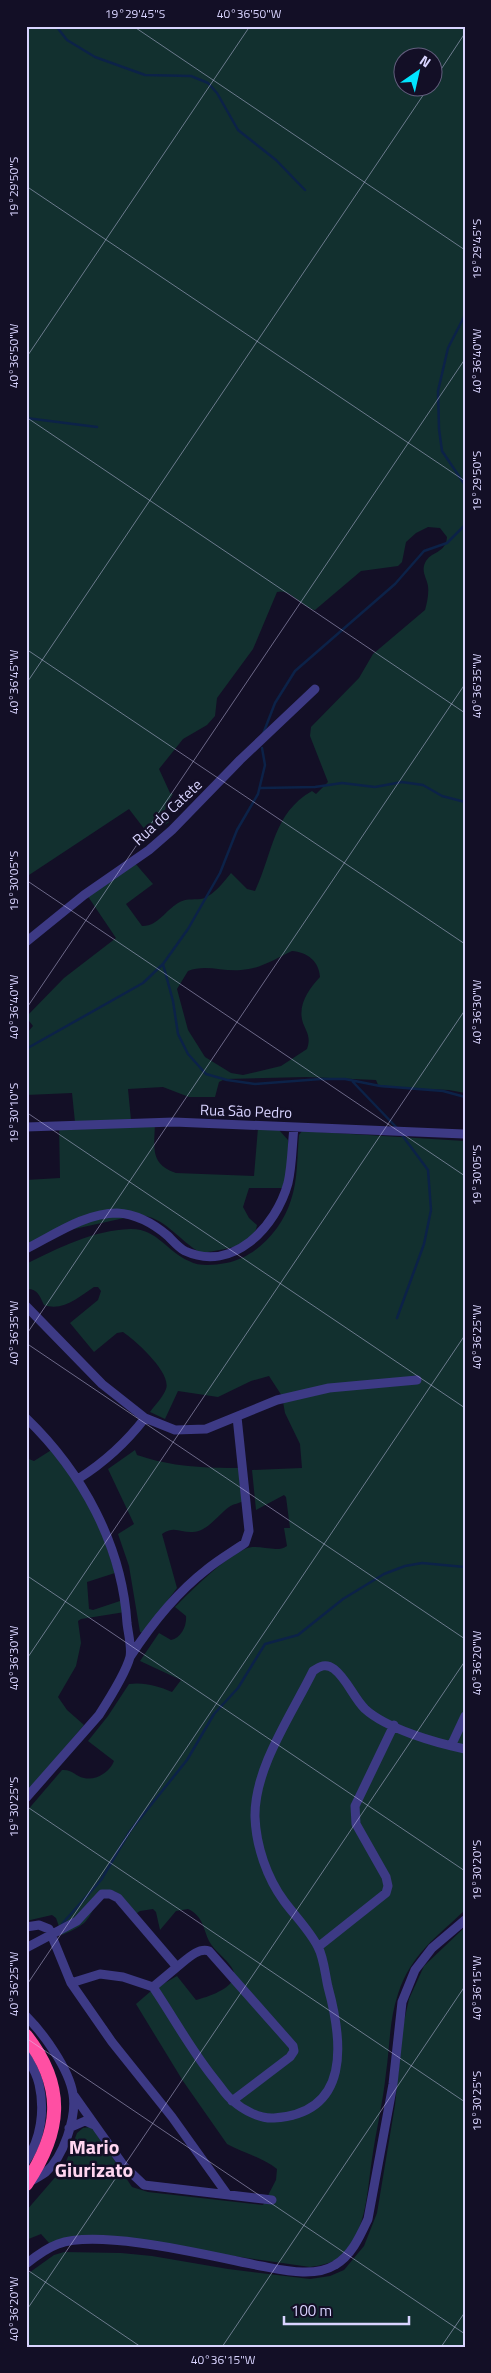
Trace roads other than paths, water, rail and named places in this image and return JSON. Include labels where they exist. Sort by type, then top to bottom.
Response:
[{"type":"highway","points":[[26,2036],[40,2054],[51,2078],[55,2102],[54,2124],[49,2143],[26,2184]]},
{"type":"street","name":"Rua do Catete","points":[[26,942],[84,895],[149,850],[167,835],[240,760],[315,688]]},
{"type":"street","name":"Rua São Pedro","points":[[26,1127],[174,1122],[464,1134]]},
{"type":"street","points":[[26,1249],[83,1220],[116,1213],[138,1216],[165,1234],[184,1250],[201,1256],[219,1256],[239,1251],[254,1241],[281,1200],[288,1183],[294,1127]]},
{"type":"street","points":[[26,1306],[102,1384],[145,1418],[175,1430],[206,1429],[277,1400],[329,1388],[417,1380]]},
{"type":"street","points":[[26,1798],[99,1714],[109,1700],[130,1657],[150,1627],[178,1594],[248,1538],[249,1531],[237,1417]]},
{"type":"street","points":[[26,1418],[45,1436],[78,1479],[104,1526],[120,1571],[127,1613],[130,1657]]},
{"type":"street","points":[[78,1479],[102,1464],[116,1452],[145,1418]]},
{"type":"street","points":[[71,1983],[100,1974],[122,1977],[153,1987],[208,2071],[232,2101],[251,2113],[271,2118],[293,2115],[312,2107],[327,2091],[337,2073],[339,2052],[332,1999],[318,1947],[283,1899],[260,1852],[255,1817],[257,1791],[267,1763],[313,1671],[320,1666],[329,1666],[336,1670],[366,1709],[375,1717],[434,1743],[465,1749]]},
{"type":"street","points":[[451,1746],[465,1716]]},
{"type":"street","points":[[318,1947],[386,1893],[388,1886],[386,1877],[356,1824],[354,1815],[355,1806],[394,1725]]},
{"type":"street","points":[[26,1948],[77,1921],[102,1894],[110,1894],[118,1898],[177,1967]]},
{"type":"street","points":[[26,2264],[60,2243],[85,2240],[157,2246],[302,2272],[334,2266],[346,2256],[359,2239],[368,2220],[394,2084],[402,2002],[415,1970],[432,1948],[465,1920]]},
{"type":"street","points":[[26,1927],[45,1926],[52,1934],[71,1983],[112,2042],[172,2117],[227,2194]]},
{"type":"street","points":[[153,1987],[198,1951],[204,1949],[209,1951],[293,2046],[294,2051],[290,2057],[232,2101]]},
{"type":"street","points":[[26,2016],[40,2030],[58,2058],[73,2094],[124,2166],[144,2184],[272,2200]]},
{"type":"street","points":[[26,2055],[39,2083],[42,2110],[39,2133],[26,2161]]},
{"type":"street","points":[[26,2184],[46,2172],[53,2163],[69,2128],[73,2094]]},
{"type":"street","points":[[69,2128],[85,2121],[95,2125]]},
{"type":"waterway","points":[[56,26],[67,40],[95,57],[145,75],[191,76],[208,83],[217,93],[238,130],[276,160],[305,190]]},
{"type":"waterway","points":[[465,315],[448,348],[438,391],[439,429],[442,451],[465,485]]},
{"type":"waterway","points":[[26,418],[97,427]]},
{"type":"waterway","points":[[263,734],[275,703],[295,671],[395,584],[424,551],[447,543],[465,525]]},
{"type":"waterway","points":[[26,1049],[143,983],[163,964],[188,929],[220,873],[237,830],[258,794],[265,765],[262,748]]},
{"type":"waterway","points":[[261,788],[315,787],[342,783],[375,787],[402,782],[423,785],[442,796],[465,802]]},
{"type":"waterway","points":[[163,964],[173,1001],[178,1034],[188,1054],[206,1074],[227,1080],[255,1084],[345,1079],[380,1086],[443,1091],[465,1097]]},
{"type":"waterway","points":[[353,1082],[397,1128]]},
{"type":"waterway","points":[[397,1318],[424,1244],[431,1210],[428,1170],[402,1135]]},
{"type":"waterway","points":[[62,1924],[101,1880],[130,1831],[187,1760],[214,1714],[238,1688],[265,1644],[298,1635],[343,1599],[384,1574],[405,1566],[422,1563],[465,1567]]},
{"type":"district","name":"Mario Giurizato","points":[[94,2158]]}]
